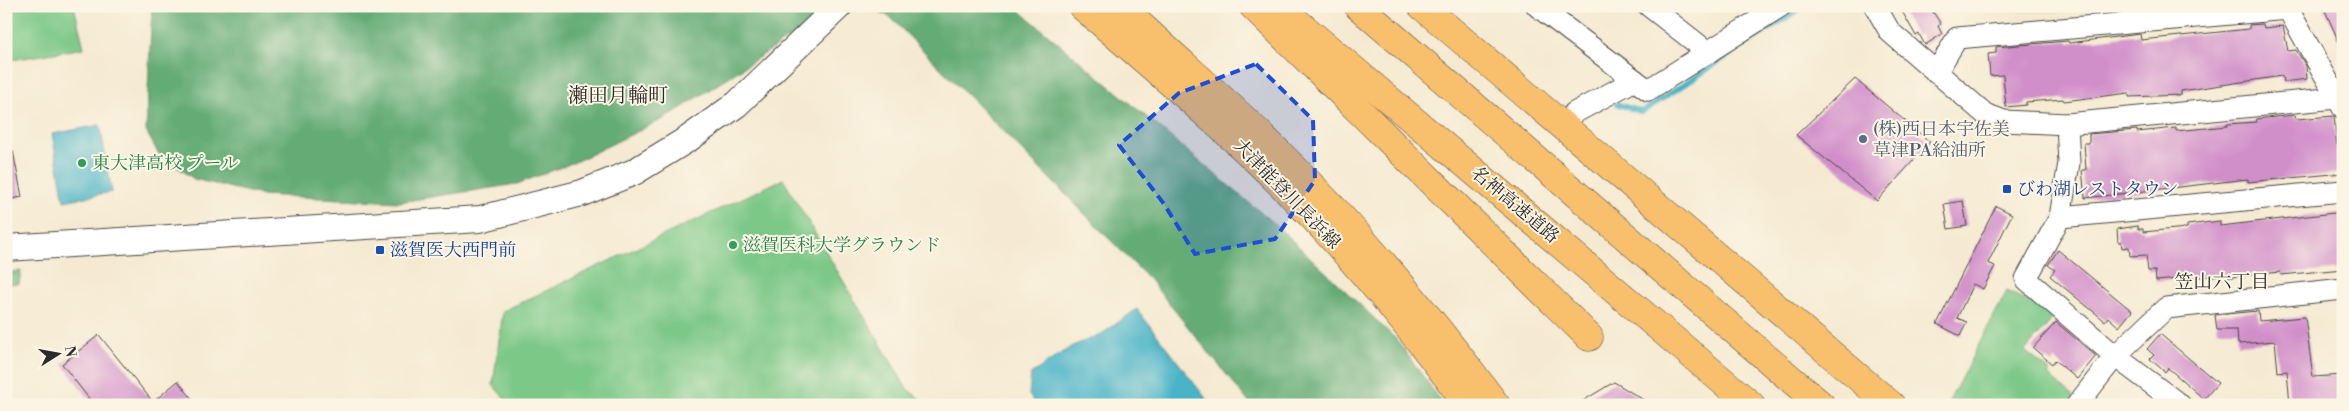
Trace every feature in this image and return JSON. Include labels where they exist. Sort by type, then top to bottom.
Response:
[{"type":"main road","name":"大津能登川長浜線","points":[[1082,6],[1237,142],[1314,219],[1420,340],[1468,405]]},
{"type":"main road","name":"大津能登川長浜線","points":[[1120,6],[1276,149],[1335,210],[1437,326],[1496,405]]},
{"type":"main road","points":[[1252,6],[1589,337]]},
{"type":"main road","name":"名神高速道路","points":[[1278,6],[1752,405]]},
{"type":"main road","points":[[1358,6],[1821,405]]},
{"type":"main road","points":[[1422,6],[1891,405]]},
{"type":"street","points":[[6,248],[480,219],[582,193],[634,172],[688,139],[737,104],[839,6]]},
{"type":"street","points":[[1537,6],[1648,90],[1781,6]]},
{"type":"street","points":[[1649,6],[1709,52]]},
{"type":"street","points":[[1875,6],[1890,32],[1936,73],[1985,114],[2004,121],[2067,124],[2340,103],[2288,9],[1957,38],[1936,73]]},
{"type":"street","points":[[1574,113],[1635,80]]},
{"type":"street","points":[[2067,124],[2069,163],[2060,217],[2026,279],[2115,356],[2180,405]]},
{"type":"street","points":[[2060,217],[2343,191]]},
{"type":"street","points":[[2077,405],[2115,356],[2166,308],[2343,289]]},
{"type":"highlighted area","points":[[1256,64],[1313,120],[1315,180],[1275,239],[1195,254],[1164,204],[1119,145],[1179,93]]},
{"type":"green space","points":[[6,6],[74,6],[84,48],[6,61]]},
{"type":"green space","points":[[152,6],[838,6],[669,116],[577,161],[517,184],[399,202],[261,195],[194,179],[158,153],[146,131]]},
{"type":"green space","points":[[870,6],[1014,6],[1277,226],[1396,339],[1444,405],[1251,405],[1150,280],[891,18]]},
{"type":"green space","name":"滋賀医科大学グラウンド","points":[[783,179],[907,389],[928,405],[510,405],[493,385],[503,311]]},
{"type":"green space","points":[[21,271],[19,284],[6,284],[6,272]]},
{"type":"green space","points":[[2007,291],[2027,301],[2039,299],[2056,315],[2025,351],[2050,371],[2048,375],[2074,397],[2067,405],[1947,405]]},
{"type":"water","name":"東大津高校 プール","points":[[100,125],[112,192],[64,201],[52,134]]},
{"type":"water","points":[[1137,309],[1211,405],[1036,405],[1029,395],[1031,374],[1072,346],[1100,335]]},
{"type":"building","points":[[1899,6],[1929,6],[1941,24],[1938,26],[1942,34],[1925,45],[1919,34],[1916,36]]},
{"type":"building","points":[[2323,6],[2343,6],[2343,51]]},
{"type":"building","points":[[2263,24],[2264,28],[2283,26],[2288,51],[2296,50],[2306,66],[2307,79],[2283,82],[2282,76],[2181,91],[2181,95],[2129,97],[2129,93],[2064,101],[2063,99],[2026,102],[2026,105],[2006,107],[2003,75],[1990,76],[1988,54],[1996,53],[1996,47],[2068,41],[2069,43],[2140,34],[2141,40],[2249,29],[2249,25]]},
{"type":"building","name":"(株)西日本宇佐美 草津PA給油所","points":[[1855,79],[1930,142],[1877,201],[1796,135]]},
{"type":"building","points":[[2295,115],[2296,119],[2334,116],[2337,145],[2343,144],[2343,173],[2248,182],[2248,179],[2085,198],[2082,170],[2086,170],[2084,143],[2089,143],[2089,134],[2176,128],[2176,131],[2257,122],[2256,119]]},
{"type":"building","points":[[13,151],[22,197],[6,200],[6,152]]},
{"type":"building","points":[[1963,201],[1967,226],[1948,229],[1944,204]]},
{"type":"building","points":[[1996,206],[2012,214],[1988,263],[1995,266],[1983,289],[1973,284],[1957,318],[1967,322],[1960,336],[1937,324]]},
{"type":"building","points":[[2343,212],[2343,269],[2281,275],[2280,272],[2223,278],[2223,275],[2156,281],[2155,271],[2148,271],[2146,255],[2130,256],[2129,247],[2122,248],[2121,242],[2118,242],[2117,229],[2138,226],[2138,229],[2143,229],[2143,232],[2187,228],[2187,225],[2220,221],[2220,226]]},
{"type":"building","points":[[2058,250],[2132,311],[2119,327],[2108,317],[2105,321],[2050,276],[2055,270],[2048,265]]},
{"type":"building","points":[[2258,311],[2259,321],[2305,317],[2313,377],[2343,375],[2343,405],[2290,405],[2287,371],[2278,372],[2275,341],[2238,344],[2237,330],[2217,330],[2215,315]]},
{"type":"building","points":[[2056,322],[2096,356],[2077,379],[2055,360],[2052,364],[2033,348]]},
{"type":"building","points":[[2160,334],[2218,383],[2204,399],[2168,368],[2165,372],[2150,359],[2154,355],[2147,349]]},
{"type":"building","points":[[99,335],[153,402],[178,381],[197,405],[94,405],[62,364]]},
{"type":"building","points":[[1614,382],[1652,405],[1576,405]]},
{"type":"waterway","points":[[1617,104],[1642,112],[1804,6]]},
{"type":"place","name":"(株)西日本宇佐美 草津PA給油所","points":[[1863,139]]},
{"type":"place","name":"東大津高校 プール","points":[[82,163]]},
{"type":"place","name":"びわ湖レストタウン","points":[[2007,189]]},
{"type":"place","name":"滋賀医科大学グラウンド","points":[[733,245]]},
{"type":"place","name":"滋賀医大西門前","points":[[380,250]]},
{"type":"district","name":"瀬田月輪町","points":[[618,96]]},
{"type":"district","name":"笠山六丁目","points":[[2222,282]]}]
